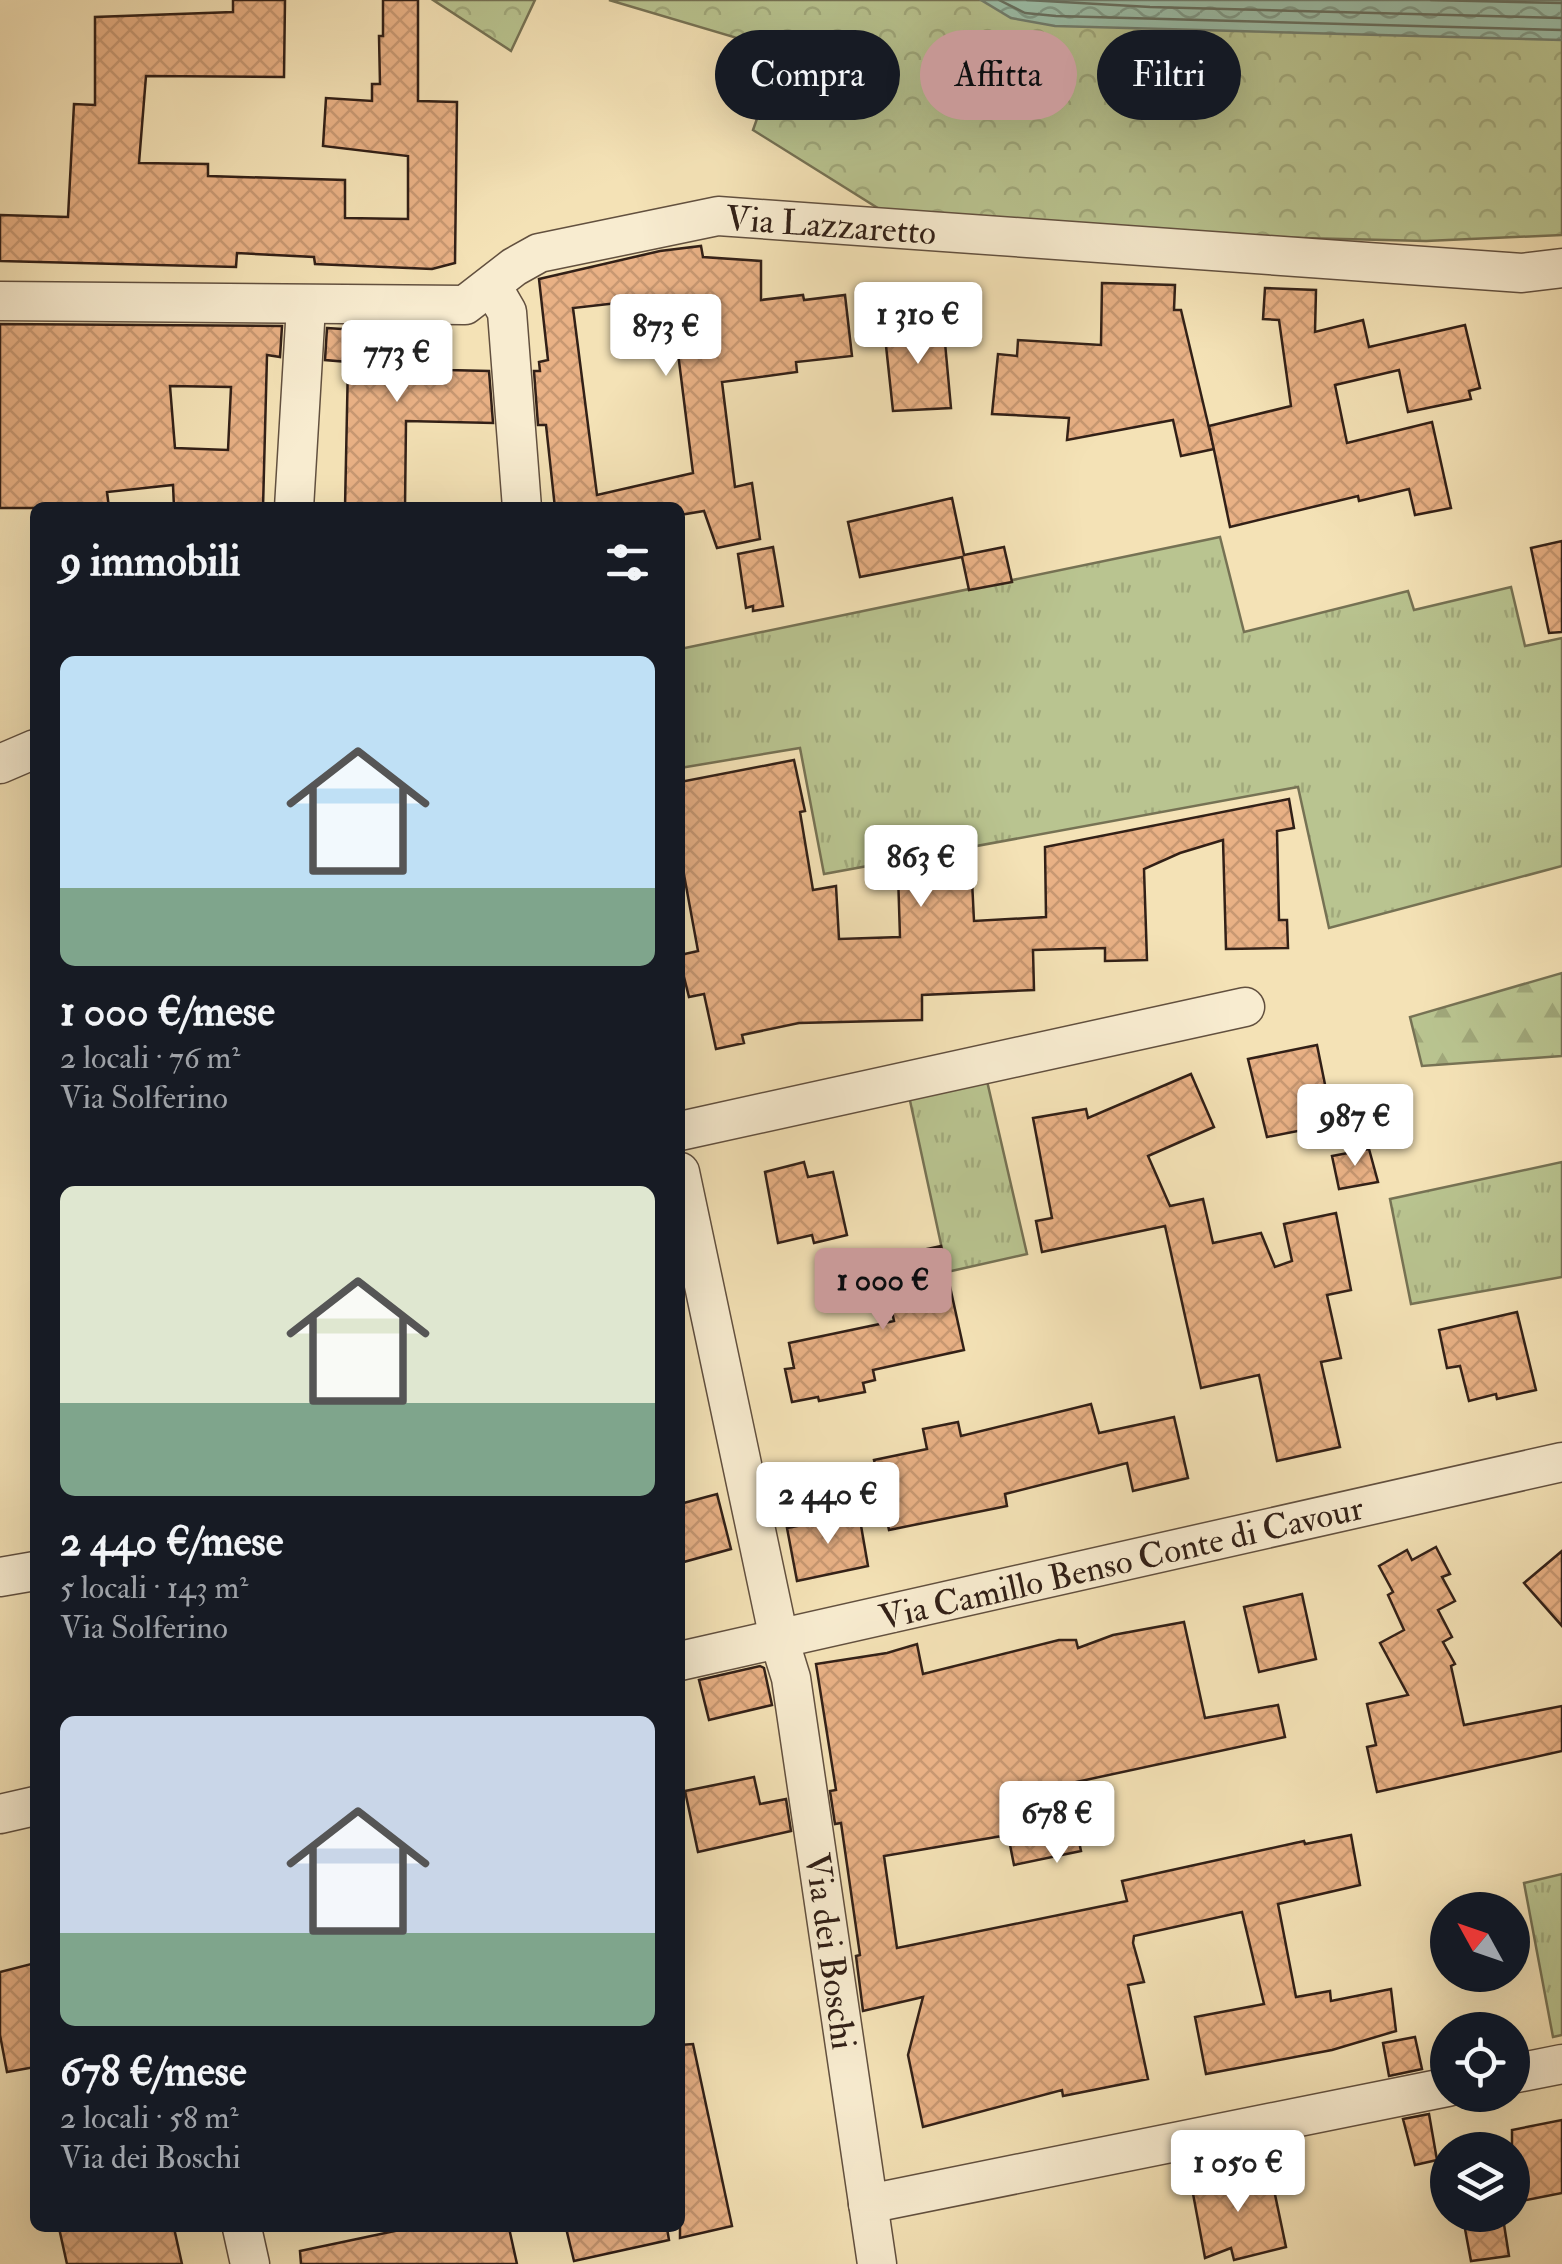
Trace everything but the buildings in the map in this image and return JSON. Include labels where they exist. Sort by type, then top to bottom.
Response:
[{"type":"street","name":"Via Lazzaretto","points":[[0,301],[465,305],[539,253],[718,216],[1522,273],[1562,268]]},
{"type":"street","points":[[492,286],[507,312],[522,502]]},
{"type":"street","points":[[294,502],[306,306]]},
{"type":"street","points":[[0,764],[30,751]]},
{"type":"street","points":[[685,1130],[1245,1008]]},
{"type":"street","name":"Via dei Boschi","points":[[685,1196],[779,1639],[791,1678],[877,2264]]},
{"type":"street","name":"Via Camillo Benso Conte di Cavour","points":[[685,1660],[1562,1462]]},
{"type":"street","points":[[0,1577],[30,1573]]},
{"type":"street","points":[[0,1814],[30,1807]]},
{"type":"street","points":[[1530,2070],[1562,2064]]},
{"type":"street","points":[[868,2204],[1430,2091]]},
{"type":"street","points":[[243,2232],[250,2264]]},
{"type":"green space","points":[[433,0],[535,0],[511,51]]},
{"type":"green space","points":[[609,0],[1562,0],[1562,235],[1426,241],[1183,235],[881,210],[753,130],[757,120],[900,120],[900,30],[715,31]]},
{"type":"green space","points":[[1220,537],[1244,632],[1408,591],[1414,610],[1511,587],[1525,646],[1562,638],[1562,866],[1329,928],[1298,787],[824,874],[800,748],[685,767],[685,648]]},
{"type":"green space","points":[[1562,973],[1562,1056],[1422,1066],[1410,1017]]},
{"type":"green space","points":[[987,1081],[1027,1254],[947,1272],[909,1096]]},
{"type":"green space","points":[[1562,1162],[1562,1277],[1411,1304],[1390,1199]]},
{"type":"green space","points":[[1562,1874],[1562,2035],[1553,2037],[1530,1915],[1530,1892],[1526,1892],[1524,1883]]},
{"type":"water","points":[[981,0],[1562,0],[1562,40],[1055,26],[1011,18]]}]
